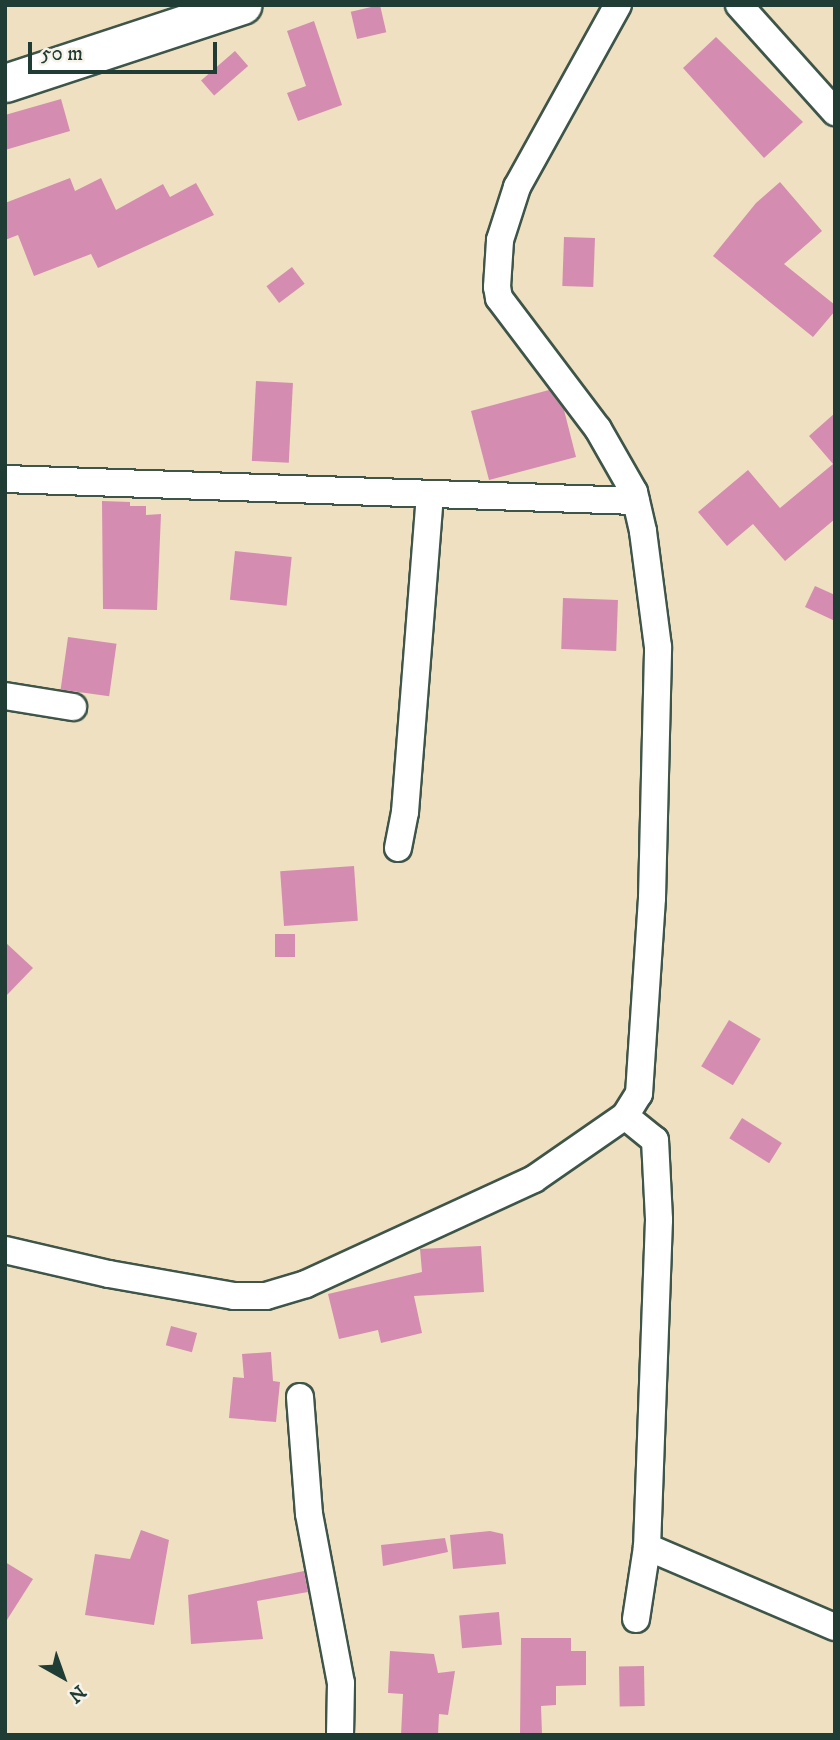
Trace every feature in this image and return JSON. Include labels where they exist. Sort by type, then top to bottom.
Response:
[{"type":"street","points":[[5,83],[242,5]]},
{"type":"street","points":[[5,1250],[108,1274],[234,1296],[266,1296],[306,1284],[534,1178],[625,1116],[642,1079],[652,898],[658,647],[636,501],[598,429],[499,298],[497,287],[500,240],[517,187],[618,5]]},
{"type":"street","points":[[739,5],[835,113]]},
{"type":"street","points":[[5,480],[636,501]]},
{"type":"street","points":[[398,848],[405,812],[430,494]]},
{"type":"street","points":[[5,696],[73,707]]},
{"type":"street","points":[[625,1116],[655,1140],[659,1220],[647,1547],[636,1619]]},
{"type":"street","points":[[300,1397],[309,1514],[341,1683],[340,1735]]},
{"type":"street","points":[[647,1547],[835,1627]]},
{"type":"building","points":[[380,5],[386,32],[357,39],[351,12]]},
{"type":"building","points":[[314,21],[342,105],[298,121],[287,93],[306,86],[287,31]]},
{"type":"building","points":[[716,37],[803,122],[764,158],[683,68]]},
{"type":"building","points":[[235,51],[248,66],[214,96],[201,81]]},
{"type":"building","points":[[61,99],[70,131],[5,150],[5,115]]},
{"type":"building","points":[[70,178],[75,191],[101,178],[116,210],[163,184],[170,197],[196,183],[214,215],[98,268],[91,254],[34,276],[18,235],[5,240],[5,203]]},
{"type":"building","points":[[780,182],[822,231],[784,264],[835,305],[835,311],[813,337],[713,256],[756,203]]},
{"type":"building","points":[[564,237],[595,238],[593,287],[562,286]]},
{"type":"building","points":[[292,267],[305,284],[279,303],[266,286]]},
{"type":"building","points":[[256,381],[293,383],[289,463],[252,461]]},
{"type":"building","points":[[549,390],[564,410],[576,457],[489,480],[471,411]]},
{"type":"building","points":[[835,413],[835,519],[785,561],[753,524],[727,546],[698,512],[748,470],[780,508],[833,464],[809,436]]},
{"type":"building","points":[[102,501],[130,502],[130,506],[146,506],[146,515],[161,514],[157,610],[103,609]]},
{"type":"building","points":[[235,551],[292,557],[287,606],[230,600]]},
{"type":"building","points":[[815,586],[835,595],[835,621],[805,607]]},
{"type":"building","points":[[563,598],[618,600],[616,651],[561,649]]},
{"type":"building","points":[[68,637],[117,644],[109,696],[61,689]]},
{"type":"building","points":[[354,866],[358,921],[284,926],[280,871]]},
{"type":"building","points":[[275,934],[295,934],[295,957],[275,957]]},
{"type":"building","points":[[5,942],[33,968],[5,997]]},
{"type":"building","points":[[729,1020],[761,1039],[733,1085],[701,1066]]},
{"type":"building","points":[[742,1118],[782,1143],[769,1163],[729,1138]]},
{"type":"building","points":[[481,1246],[484,1292],[414,1296],[422,1333],[381,1343],[378,1330],[339,1339],[328,1294],[422,1272],[420,1249]]},
{"type":"building","points":[[171,1326],[197,1333],[192,1352],[166,1345]]},
{"type":"building","points":[[271,1352],[273,1381],[280,1382],[276,1422],[229,1418],[233,1377],[244,1378],[242,1354]]},
{"type":"building","points":[[141,1530],[169,1540],[154,1625],[85,1615],[95,1554],[130,1559]]},
{"type":"building","points":[[490,1531],[503,1534],[506,1564],[453,1569],[450,1535]]},
{"type":"building","points":[[445,1538],[448,1552],[383,1566],[381,1545]]},
{"type":"building","points":[[5,1562],[33,1579],[5,1623]]},
{"type":"building","points":[[304,1571],[308,1592],[257,1601],[263,1639],[191,1644],[188,1595]]},
{"type":"building","points":[[499,1612],[502,1645],[462,1648],[459,1615]]},
{"type":"building","points":[[521,1638],[571,1638],[571,1651],[586,1651],[586,1685],[556,1686],[556,1705],[541,1706],[542,1734],[520,1735]]},
{"type":"building","points":[[390,1651],[434,1654],[438,1673],[455,1671],[448,1715],[439,1714],[438,1735],[401,1735],[403,1694],[388,1693]]},
{"type":"building","points":[[619,1666],[644,1666],[645,1706],[620,1706]]}]
